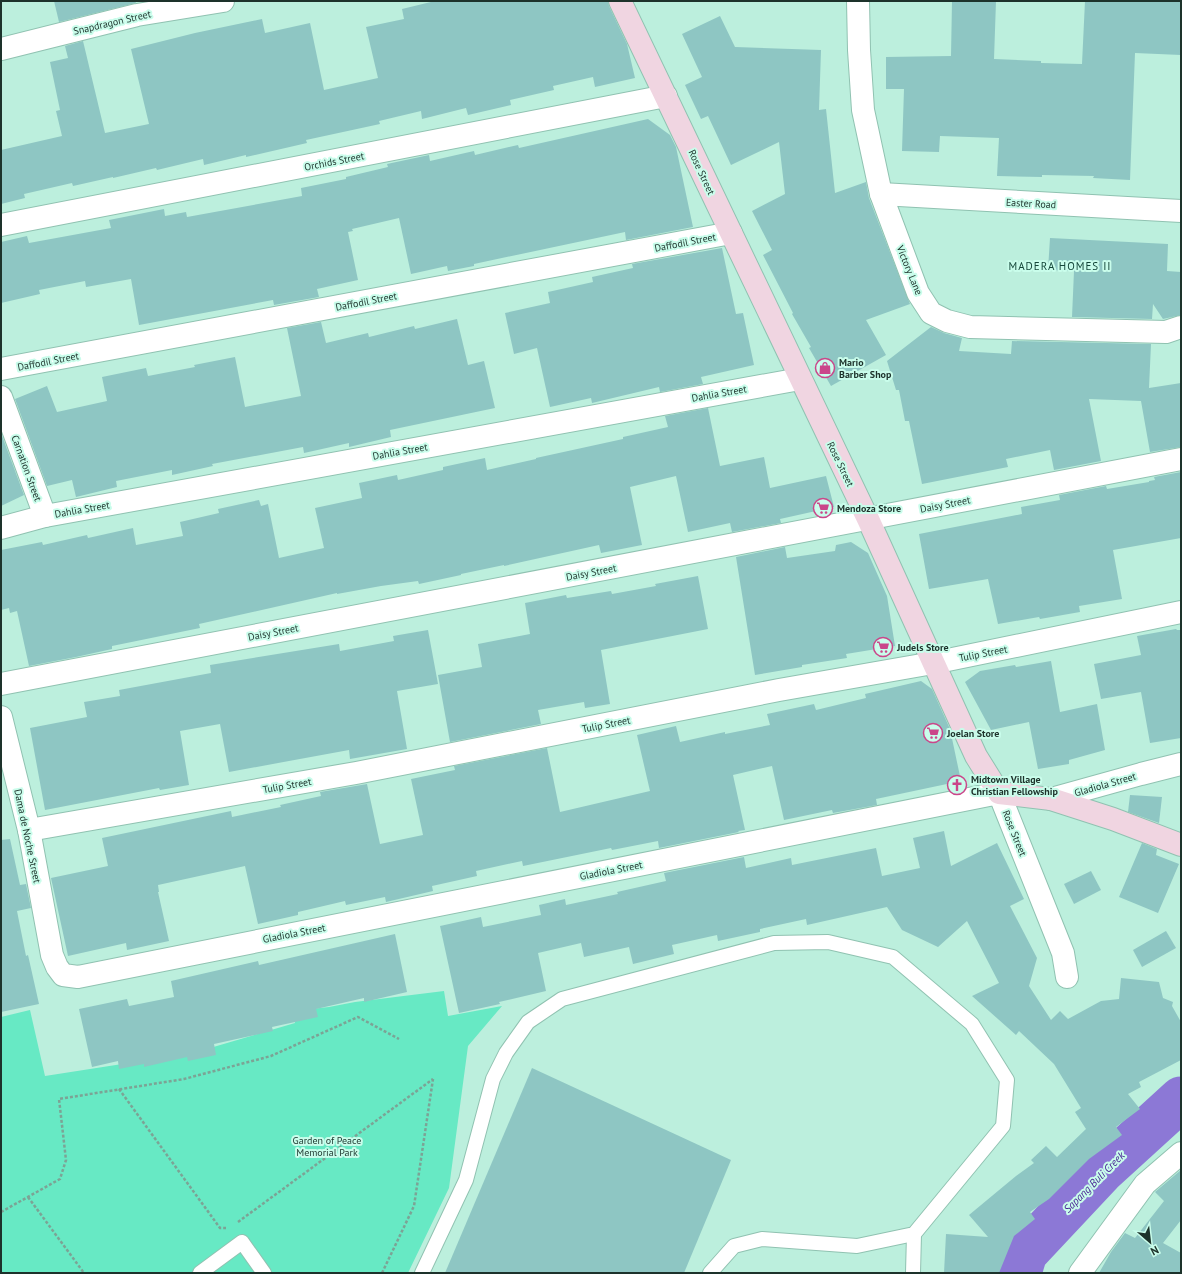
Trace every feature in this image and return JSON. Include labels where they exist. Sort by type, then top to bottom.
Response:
[{"type":"street","name":"Snapdragon Street","points":[[1,49],[134,8],[224,1]]},
{"type":"street","name":"Rose Street","points":[[620,1],[868,519],[976,756],[999,793],[1063,953],[1067,977]]},
{"type":"street","name":"Victory Lane","points":[[858,1],[859,50],[863,110],[881,194],[918,294],[931,313],[947,321],[970,327],[1166,332],[1181,328]]},
{"type":"street","name":"Orchids Street","points":[[1,225],[666,96]]},
{"type":"street","name":"Easter Road","points":[[881,194],[1181,210]]},
{"type":"street","name":"Daffodil Street","points":[[1,369],[731,233]]},
{"type":"street","name":"Dahlia Street","points":[[1,528],[45,516],[800,379]]},
{"type":"street","name":"Carnation Street","points":[[1,397],[45,516]]},
{"type":"street","name":"Daisy Street","points":[[1,684],[1181,459]]},
{"type":"street","name":"Tulip Street","points":[[29,830],[356,773],[771,691],[933,662],[1181,612]]},
{"type":"street","name":"Dama de Noche Street","points":[[1,717],[29,830],[52,955]]},
{"type":"street","name":"Gladiola Street","points":[[52,955],[57,967],[63,975],[78,977],[999,793],[1051,799],[1181,764]]},
{"type":"street","points":[[1051,799],[1113,819],[1181,844]]},
{"type":"street","points":[[1080,1273],[1144,1184],[1181,1153]]},
{"type":"lane","points":[[422,1273],[466,1180],[493,1079],[506,1053],[528,1022],[562,999],[774,943],[828,942],[892,958],[972,1024],[1007,1080],[1003,1126],[914,1234],[857,1246],[762,1239],[734,1246],[710,1273]]},
{"type":"lane","points":[[914,1234],[914,1273]]},
{"type":"lane","points":[[200,1273],[242,1242],[264,1273]]},
{"type":"path","points":[[1,1212],[60,1179],[66,1160],[59,1099],[184,1079],[271,1056],[358,1017],[399,1039]]},
{"type":"path","points":[[119,1089],[220,1228],[231,1228],[433,1079],[414,1206],[382,1273]]},
{"type":"path","points":[[28,1197],[84,1273]]},
{"type":"path","points":[[231,1228],[242,1242]]},
{"type":"green space","name":"Garden of Peace Memorial Park","points":[[444,991],[448,1016],[502,1006],[468,1046],[449,1188],[408,1273],[1,1273],[1,1017],[30,1010],[45,1076],[193,1053],[295,1023],[293,1011]]},
{"type":"building","points":[[54,1],[135,1],[136,3],[59,22]]},
{"type":"building","points":[[435,1],[608,1],[627,44],[635,78],[595,87],[593,77],[553,86],[554,90],[510,100],[511,105],[468,115],[466,108],[422,119],[421,111],[379,121],[380,124],[306,140],[307,143],[246,157],[246,155],[204,165],[203,159],[157,170],[156,168],[73,186],[72,183],[24,194],[25,198],[1,204],[1,150],[62,136],[56,111],[60,110],[50,62],[68,58],[65,46],[83,41],[105,133],[149,124],[131,49],[195,33],[262,19],[265,33],[310,23],[324,90],[378,78],[366,27],[404,19],[402,9]]},
{"type":"building","points":[[952,1],[996,1],[994,59],[1041,61],[1041,63],[1082,64],[1085,1],[1181,1],[1181,55],[1135,53],[1130,180],[1093,178],[1094,176],[997,176],[999,138],[940,136],[939,152],[902,151],[904,89],[886,89],[886,57],[951,56]]},
{"type":"building","points":[[720,16],[735,47],[821,50],[819,110],[826,109],[835,193],[866,182],[869,198],[910,304],[866,320],[886,355],[831,386],[809,348],[811,347],[792,314],[793,313],[763,255],[772,250],[752,211],[785,194],[779,142],[731,165],[708,116],[701,119],[685,85],[702,77],[682,34]]},
{"type":"building","points":[[648,119],[670,135],[676,147],[693,227],[626,240],[625,232],[474,264],[474,266],[448,271],[447,266],[411,274],[399,218],[352,229],[353,231],[348,232],[358,280],[317,289],[319,297],[274,305],[273,300],[139,325],[131,279],[86,287],[85,281],[39,290],[40,294],[1,303],[1,242],[27,236],[29,243],[111,228],[109,220],[164,209],[165,216],[186,212],[187,217],[302,196],[301,188],[346,179],[346,177],[388,167],[387,164],[429,155],[430,161],[474,151],[475,155],[518,145],[519,148]]},
{"type":"building","points":[[1050,238],[1168,244],[1167,271],[1181,272],[1181,315],[1163,319],[1153,304],[1152,319],[1072,317],[1074,271],[1048,270]]},
{"type":"building","points":[[722,248],[736,314],[743,313],[754,365],[701,377],[703,384],[660,392],[659,387],[592,403],[591,398],[550,407],[537,348],[514,354],[505,313],[550,303],[548,292],[593,282],[592,277],[633,268],[632,264]]},
{"type":"building","points":[[457,319],[468,365],[484,361],[495,408],[390,430],[391,437],[349,447],[349,443],[304,453],[303,447],[212,464],[213,466],[172,475],[172,470],[116,481],[117,487],[76,497],[72,480],[47,486],[15,399],[47,386],[57,412],[107,401],[102,377],[146,368],[148,376],[195,367],[194,365],[235,357],[245,407],[301,396],[287,328],[321,322],[326,343],[368,333],[369,337],[414,326],[415,329]]},
{"type":"building","points":[[931,327],[944,333],[962,338],[959,351],[1011,354],[1012,341],[1151,344],[1149,388],[1181,383],[1181,447],[1150,452],[1141,401],[1089,399],[1101,461],[1054,470],[1050,450],[1006,459],[1008,467],[922,484],[909,421],[905,421],[899,390],[896,390],[887,361]]},
{"type":"building","points":[[708,408],[720,466],[764,457],[770,488],[826,476],[834,507],[780,519],[781,523],[732,532],[730,523],[688,532],[676,476],[630,487],[642,545],[601,553],[599,545],[419,584],[418,581],[337,593],[199,624],[200,628],[112,646],[112,649],[29,666],[17,611],[10,613],[9,608],[1,610],[1,550],[42,542],[43,545],[87,535],[88,538],[133,528],[136,545],[183,536],[180,522],[219,513],[218,509],[259,500],[261,506],[268,504],[279,558],[324,548],[315,508],[362,498],[359,483],[397,475],[398,480],[443,470],[443,467],[485,458],[487,470],[623,439],[623,437],[668,427],[665,416]]},
{"type":"building","points":[[1,433],[24,495],[1,506]]},
{"type":"building","points":[[1181,472],[1181,538],[1113,550],[1122,599],[1079,606],[1080,612],[998,624],[988,579],[929,589],[919,534],[1022,514],[1021,507],[1060,500],[1059,495],[1106,486],[1107,489],[1149,482],[1155,480],[1154,477]]},
{"type":"building","points":[[851,542],[868,553],[887,596],[895,646],[846,654],[847,658],[802,665],[802,667],[755,675],[736,557],[785,547],[787,558],[835,551],[836,545]]},
{"type":"building","points":[[698,576],[708,629],[601,650],[610,704],[585,708],[584,702],[538,710],[541,724],[450,742],[438,675],[482,667],[478,644],[530,634],[525,603],[566,595],[567,598],[611,591],[612,594]]},
{"type":"building","points":[[1176,629],[1181,630],[1181,738],[1150,743],[1141,692],[1101,699],[1094,664],[1141,655],[1137,636]]},
{"type":"building","points":[[428,630],[438,684],[397,691],[407,749],[350,759],[349,750],[229,772],[220,724],[180,731],[189,785],[160,790],[159,788],[45,810],[30,728],[87,717],[84,702],[120,696],[119,690],[211,673],[210,665],[339,644],[340,651],[394,641],[393,636]]},
{"type":"building","points":[[1051,661],[1060,712],[1097,704],[1105,750],[1069,760],[1069,764],[1038,769],[1029,722],[991,730],[965,682],[980,671]]},
{"type":"building","points":[[921,681],[932,689],[950,729],[961,781],[876,799],[877,805],[833,813],[832,810],[784,820],[772,766],[733,775],[745,830],[738,831],[739,832],[659,848],[658,841],[612,850],[611,848],[523,866],[522,861],[476,871],[477,876],[432,886],[433,891],[386,902],[385,897],[346,905],[345,901],[298,912],[298,915],[258,924],[245,866],[158,885],[158,892],[169,941],[127,950],[126,943],[68,956],[51,878],[108,866],[102,838],[231,811],[232,817],[281,807],[280,805],[321,796],[320,792],[367,784],[380,844],[423,835],[411,779],[455,770],[454,766],[547,748],[560,812],[650,791],[637,735],[676,726],[680,742],[725,732],[725,734],[770,725],[767,714],[814,704],[816,710],[866,698],[865,694]]},
{"type":"building","points":[[1130,795],[1162,797],[1159,823],[1128,812]]},
{"type":"building","points":[[944,831],[951,866],[997,843],[1024,899],[1010,906],[1037,958],[1029,986],[1051,1020],[1060,1011],[1068,1019],[1101,1001],[1119,999],[1121,978],[1159,982],[1163,998],[1173,1002],[1172,1006],[1181,1022],[1181,1060],[1139,1082],[1141,1087],[1128,1094],[1140,1109],[1116,1127],[1122,1135],[1089,1159],[1049,1199],[1030,1212],[1035,1219],[1014,1236],[999,1273],[944,1273],[946,1234],[988,1237],[969,1215],[1034,1163],[1031,1160],[1046,1146],[1057,1157],[1086,1129],[1075,1112],[1081,1108],[1054,1064],[1019,1031],[1016,1035],[972,996],[999,983],[967,921],[938,947],[902,930],[887,907],[807,925],[806,919],[760,929],[760,932],[718,941],[717,935],[672,945],[674,954],[633,964],[629,947],[584,957],[581,943],[538,953],[546,991],[499,1002],[500,1004],[459,1013],[440,926],[481,917],[483,927],[541,915],[539,905],[565,899],[566,905],[618,894],[617,892],[666,881],[664,873],[744,857],[746,868],[791,858],[792,865],[876,848],[882,876],[920,868],[913,838]]},
{"type":"building","points":[[10,839],[20,885],[26,884],[31,908],[17,911],[26,956],[28,955],[39,1004],[1,1012],[1,840]]},
{"type":"building","points":[[1142,843],[1157,849],[1156,855],[1179,864],[1158,913],[1119,897]]},
{"type":"building","points":[[1091,871],[1101,890],[1074,904],[1064,884]]},
{"type":"building","points":[[1166,931],[1176,948],[1142,967],[1133,950]]},
{"type":"building","points":[[395,934],[407,992],[364,1002],[364,998],[316,1009],[318,1017],[272,1027],[273,1031],[214,1044],[216,1055],[188,1061],[187,1057],[144,1067],[144,1064],[119,1069],[118,1061],[92,1067],[79,1009],[127,999],[129,1006],[174,997],[171,981],[258,961],[259,965]]},
{"type":"building","points":[[532,1068],[731,1160],[684,1273],[445,1273]]},
{"type":"building","points":[[1181,1170],[1181,1220],[1163,1243],[1181,1253],[1181,1273],[1099,1273],[1111,1252],[1125,1233],[1135,1238],[1164,1201],[1155,1192]]},
{"type":"waterway","name":"Sapang Buli Creek","points":[[1019,1273],[1025,1253],[1101,1172],[1181,1099]]},
{"type":"place","name":"Mario Barber Shop","points":[[825,368]]},
{"type":"place","name":"Mendoza Store","points":[[823,508]]},
{"type":"place","name":"Judels Store","points":[[883,647]]},
{"type":"place","name":"Joelan Store","points":[[933,733]]},
{"type":"place","name":"Midtown Village Christian Fellowship","points":[[957,785]]},
{"type":"district","name":"MADERA HOMES II","points":[[1060,266]]}]
